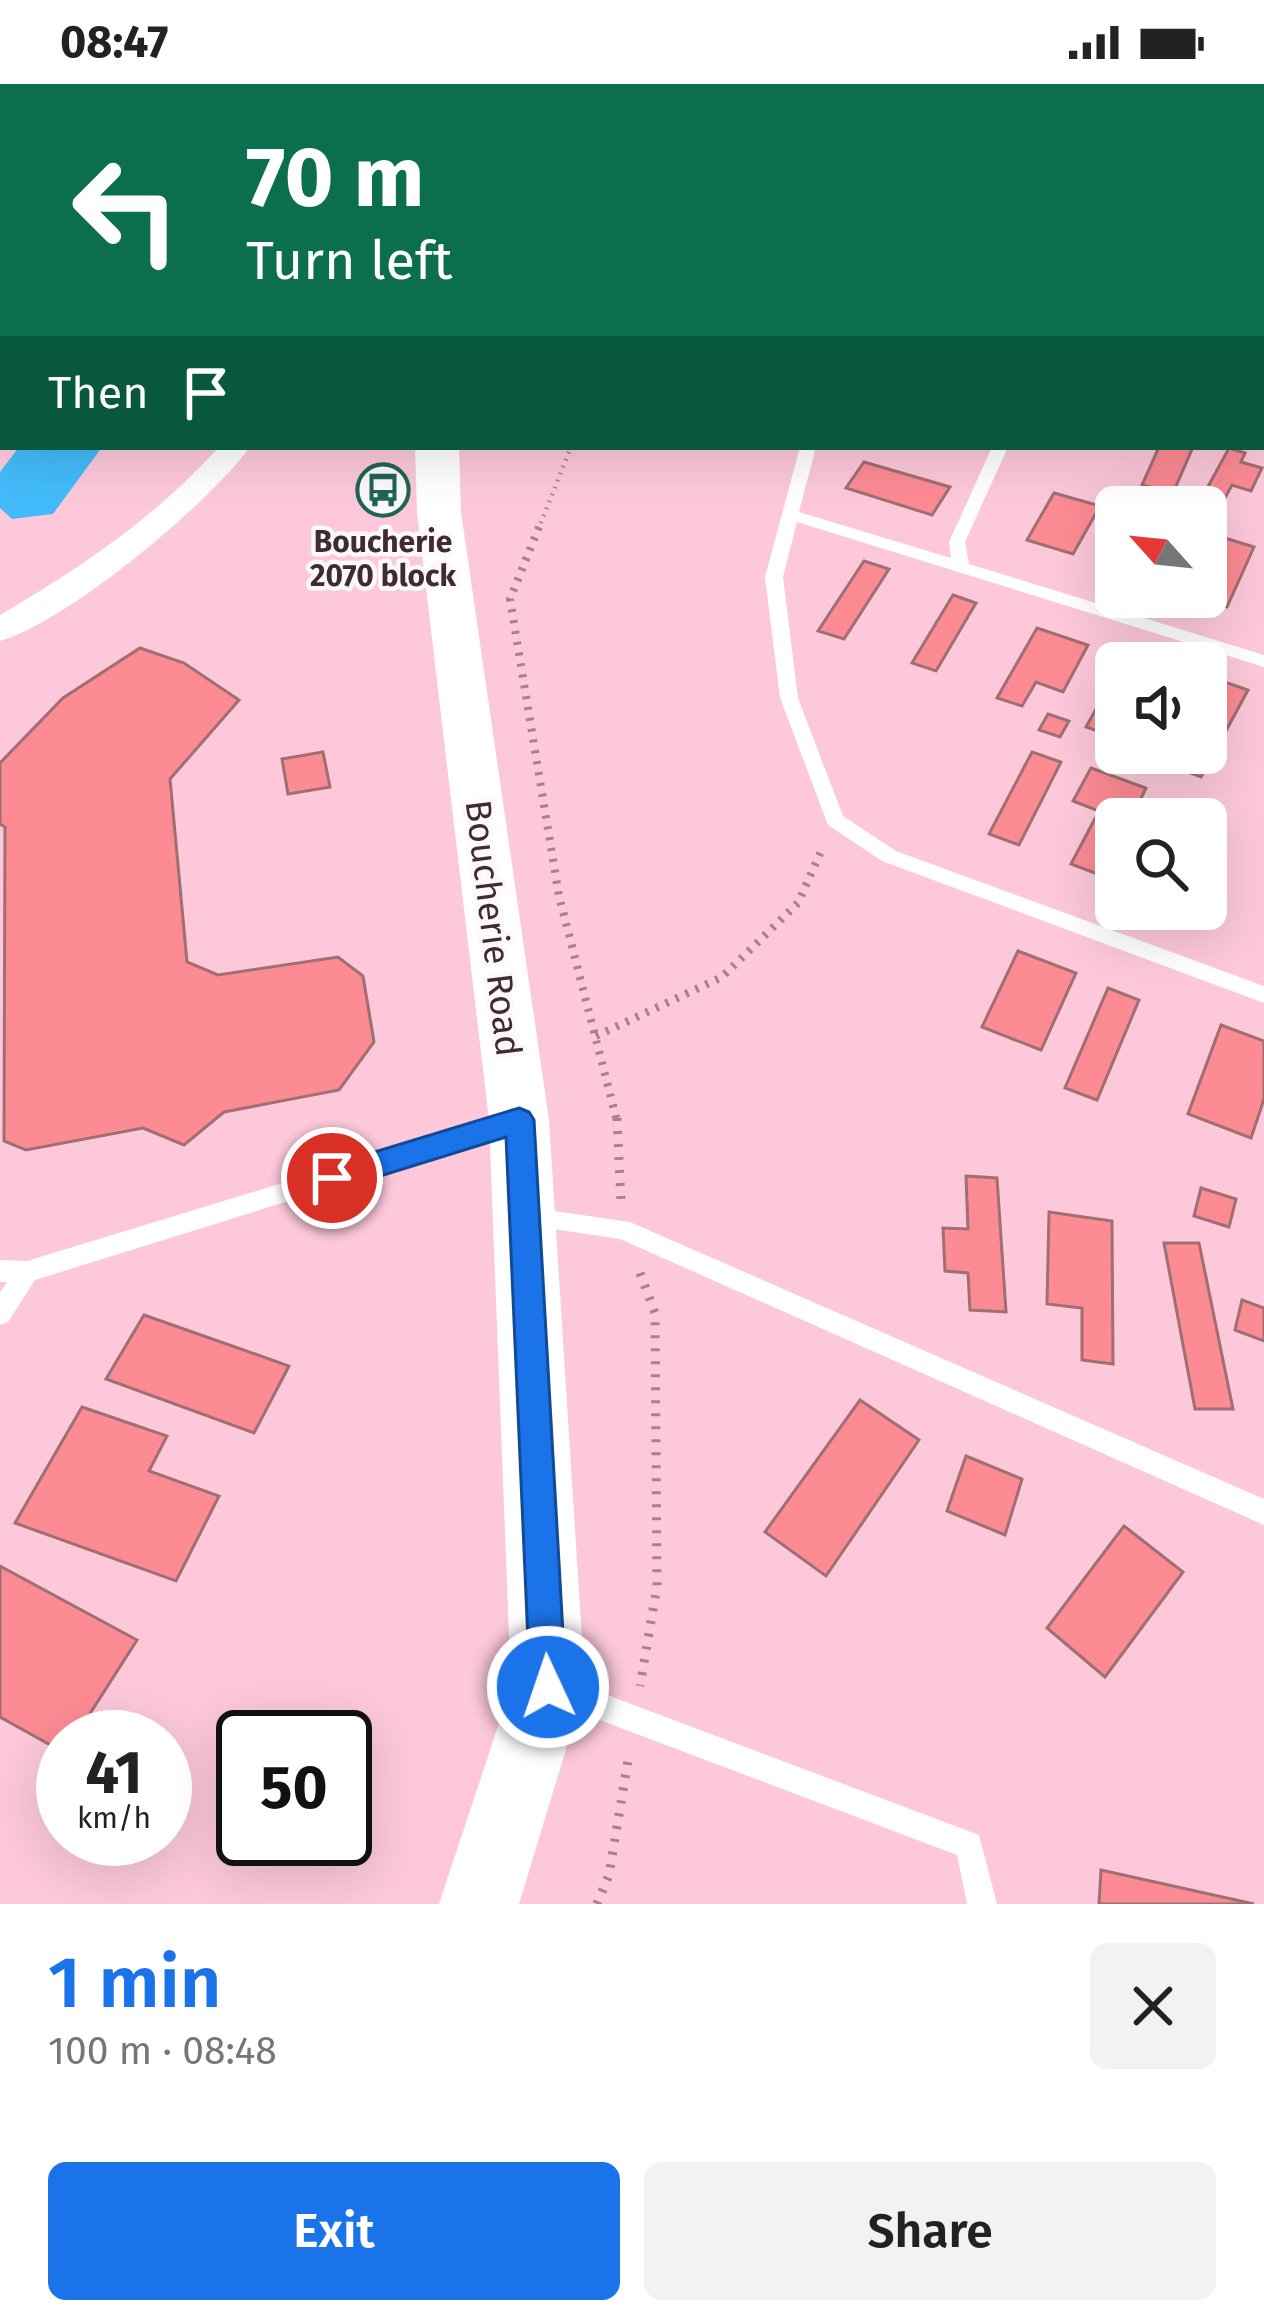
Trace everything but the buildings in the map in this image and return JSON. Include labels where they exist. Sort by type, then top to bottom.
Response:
[{"type":"main road","name":"Boucherie Road","points":[[436,450],[439,512],[519,1120],[548,1687],[478,1904]]},
{"type":"street","points":[[0,630],[70,590],[160,521],[204,485],[233,450]]},
{"type":"lane","points":[[807,450],[774,577],[789,698],[835,820],[889,856],[1264,995]]},
{"type":"lane","points":[[961,567],[957,542],[999,450]]},
{"type":"lane","points":[[790,515],[1264,661]]},
{"type":"lane","points":[[0,1271],[27,1272],[519,1120]]},
{"type":"lane","points":[[524,1217],[622,1229],[1264,1512]]},
{"type":"lane","points":[[0,1314],[27,1272]]},
{"type":"lane","points":[[548,1687],[970,1846],[982,1904]]},
{"type":"path","points":[[570,450],[510,599],[559,896],[617,1118],[622,1229],[656,1313],[657,1586],[609,1875],[597,1904]]},
{"type":"path","points":[[596,1036],[722,977],[798,903],[835,820]]},
{"type":"water","points":[[17,450],[100,450],[53,514],[12,519],[0,508],[0,472]]},
{"type":"place","name":"Boucherie 2070 block","points":[[383,490]]},
{"type":"route","points":[[332,1178],[519,1120],[548,1687]]}]
